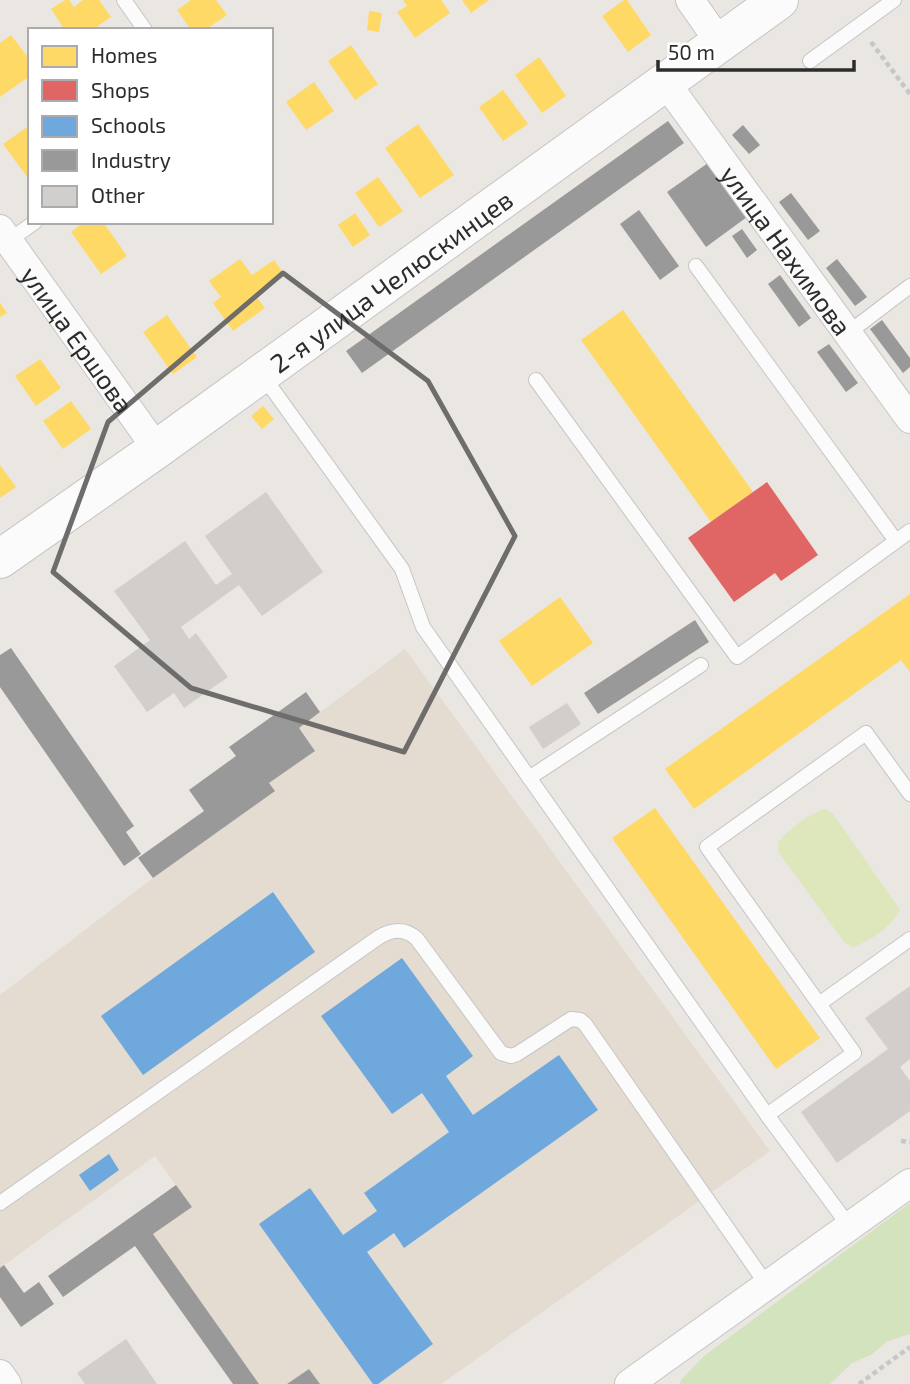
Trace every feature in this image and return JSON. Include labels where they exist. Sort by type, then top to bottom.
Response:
[{"type":"street","points":[[690,0],[720,43]]},
{"type":"street","name":"2-я улица Челюскинцев","points":[[0,559],[262,374],[779,0]]},
{"type":"street","name":"улица Нахимова","points":[[666,83],[910,419]]},
{"type":"street","name":"улица Ершова","points":[[3,239],[157,449]]},
{"type":"street","points":[[642,1380],[767,1285],[910,1183]]},
{"type":"street","points":[[0,1374],[7,1384]]},
{"type":"lane","points":[[124,0],[144,28]]},
{"type":"lane","points":[[810,61],[894,0]]},
{"type":"lane","points":[[3,239],[31,224]]},
{"type":"lane","points":[[696,266],[896,541]]},
{"type":"lane","points":[[848,333],[910,286]]},
{"type":"lane","points":[[262,374],[402,569],[423,626],[767,1115],[849,1226]]},
{"type":"lane","points":[[536,380],[737,656],[910,531]]},
{"type":"lane","points":[[529,778],[701,665]]},
{"type":"lane","points":[[767,1115],[854,1053],[706,847],[866,733],[910,794]]},
{"type":"lane","points":[[0,1202],[379,937],[397,930],[405,931],[417,939],[500,1053],[511,1056],[517,1054],[571,1019],[585,1024],[767,1285]]},
{"type":"lane","points":[[819,1004],[910,939]]},
{"type":"path","points":[[859,26],[910,94]]},
{"type":"path","points":[[901,1141],[910,1142]]},
{"type":"path","points":[[859,1384],[910,1347]]},
{"type":"highlighted area","points":[[283,273],[428,381],[515,536],[404,752],[191,688],[53,572],[108,422]]},
{"type":"shaded area","points":[[405,649],[770,1151],[441,1384],[320,1384],[309,1369],[287,1384],[259,1384],[153,1234],[192,1207],[155,1156],[0,1268],[0,995],[153,878],[274,791],[269,783],[315,751],[299,728]]},
{"type":"green space","points":[[825,809],[833,814],[900,910],[892,922],[880,932],[853,947],[845,943],[779,853],[778,843],[787,832],[806,818]]},
{"type":"green space","points":[[910,1203],[910,1334],[888,1341],[871,1355],[852,1363],[830,1384],[680,1384],[704,1356]]},
{"type":"building: Homes","points":[[65,0],[69,0],[74,7],[83,0],[99,0],[111,17],[95,28],[62,28],[51,9]]},
{"type":"building: Homes","points":[[191,0],[216,0],[227,15],[208,28],[190,28],[177,10]]},
{"type":"building: Homes","points":[[403,0],[441,0],[450,13],[415,38],[397,12],[407,6]]},
{"type":"building: Homes","points":[[462,0],[489,0],[471,13]]},
{"type":"building: Homes","points":[[627,0],[651,35],[628,52],[602,16]]},
{"type":"building: Homes","points":[[369,11],[382,13],[379,32],[367,30]]},
{"type":"building: Homes","points":[[11,35],[28,57],[28,77],[0,97],[0,43]]},
{"type":"building: Homes","points":[[351,45],[378,84],[355,100],[328,61]]},
{"type":"building: Homes","points":[[539,57],[566,96],[542,113],[515,75]]},
{"type":"building: Homes","points":[[314,82],[334,111],[306,130],[286,102]]},
{"type":"building: Homes","points":[[503,90],[528,124],[503,141],[479,107]]},
{"type":"building: Homes","points":[[418,124],[454,175],[420,198],[385,148]]},
{"type":"building: Homes","points":[[28,126],[28,178],[3,144]]},
{"type":"building: Homes","points":[[378,177],[403,211],[379,227],[355,193]]},
{"type":"building: Homes","points":[[355,213],[370,235],[353,247],[338,225]]},
{"type":"building: Homes","points":[[81,224],[104,224],[127,256],[101,274],[71,232]]},
{"type":"building: Homes","points":[[240,259],[252,275],[274,260],[284,274],[255,295],[265,308],[233,331],[213,303],[221,297],[209,281]]},
{"type":"building: Homes","points":[[0,303],[7,313],[0,317]]},
{"type":"building: Homes","points":[[623,310],[753,492],[711,522],[581,340]]},
{"type":"building: Homes","points":[[167,315],[197,357],[173,374],[143,332]]},
{"type":"building: Homes","points":[[40,359],[61,388],[36,406],[15,376]]},
{"type":"building: Homes","points":[[71,401],[91,429],[63,449],[43,421]]},
{"type":"building: Homes","points":[[263,406],[274,419],[262,429],[251,416]]},
{"type":"building: Homes","points":[[0,465],[16,487],[0,498]]},
{"type":"building: Homes","points":[[910,594],[910,672],[901,660],[694,809],[665,769]]},
{"type":"building: Homes","points":[[560,597],[593,643],[532,686],[499,641]]},
{"type":"building: Homes","points":[[655,808],[820,1038],[776,1069],[612,838]]},
{"type":"building: Shops","points":[[767,482],[818,555],[781,581],[775,573],[734,602],[688,538]]},
{"type":"building: Schools","points":[[273,892],[315,952],[143,1075],[101,1016]]},
{"type":"building: Schools","points":[[402,958],[473,1056],[446,1076],[473,1115],[559,1055],[598,1110],[404,1248],[394,1233],[367,1252],[433,1344],[378,1384],[373,1384],[259,1224],[310,1188],[343,1235],[377,1211],[364,1193],[449,1132],[422,1093],[392,1114],[321,1016]]},
{"type":"building: Schools","points":[[109,1154],[119,1170],[90,1191],[79,1175]]},
{"type":"building: Industry","points":[[668,121],[684,143],[362,373],[346,351]]},
{"type":"building: Industry","points":[[743,125],[760,145],[749,154],[732,135]]},
{"type":"building: Industry","points":[[708,163],[747,217],[706,247],[667,192]]},
{"type":"building: Industry","points":[[791,193],[820,231],[808,240],[779,202]]},
{"type":"building: Industry","points":[[639,210],[679,266],[660,280],[620,224]]},
{"type":"building: Industry","points":[[742,229],[757,250],[747,258],[732,236]]},
{"type":"building: Industry","points":[[837,259],[867,297],[855,306],[826,268]]},
{"type":"building: Industry","points":[[780,275],[811,318],[799,327],[768,284]]},
{"type":"building: Industry","points":[[882,320],[910,358],[910,367],[903,373],[870,329]]},
{"type":"building: Industry","points":[[829,344],[858,383],[846,392],[817,352]]},
{"type":"building: Industry","points":[[695,620],[709,642],[598,714],[584,693]]},
{"type":"building: Industry","points":[[11,648],[134,826],[126,832],[141,854],[124,866],[0,687],[0,655]]},
{"type":"building: Industry","points":[[306,692],[320,712],[299,728],[315,751],[269,783],[275,791],[153,878],[138,858],[204,811],[189,790],[236,756],[229,747]]},
{"type":"building: Industry","points":[[176,1185],[192,1207],[153,1234],[259,1384],[233,1384],[135,1246],[63,1297],[48,1276]]},
{"type":"building: Industry","points":[[4,1265],[24,1293],[39,1282],[54,1304],[21,1327],[0,1297],[0,1268]]},
{"type":"building: Industry","points":[[309,1369],[320,1384],[287,1384]]},
{"type":"building: Other","points":[[266,492],[323,572],[262,616],[239,585],[181,627],[189,639],[196,633],[228,677],[184,708],[174,693],[147,712],[114,666],[150,640],[114,591],[185,541],[216,585],[232,574],[205,536]]},
{"type":"building: Other","points":[[567,703],[581,724],[543,749],[529,727]]},
{"type":"building: Other","points":[[910,986],[910,1059],[900,1067],[910,1081],[910,1111],[837,1163],[801,1112],[888,1049],[865,1018]]},
{"type":"building: Other","points":[[126,1339],[157,1384],[85,1384],[77,1373]]}]
